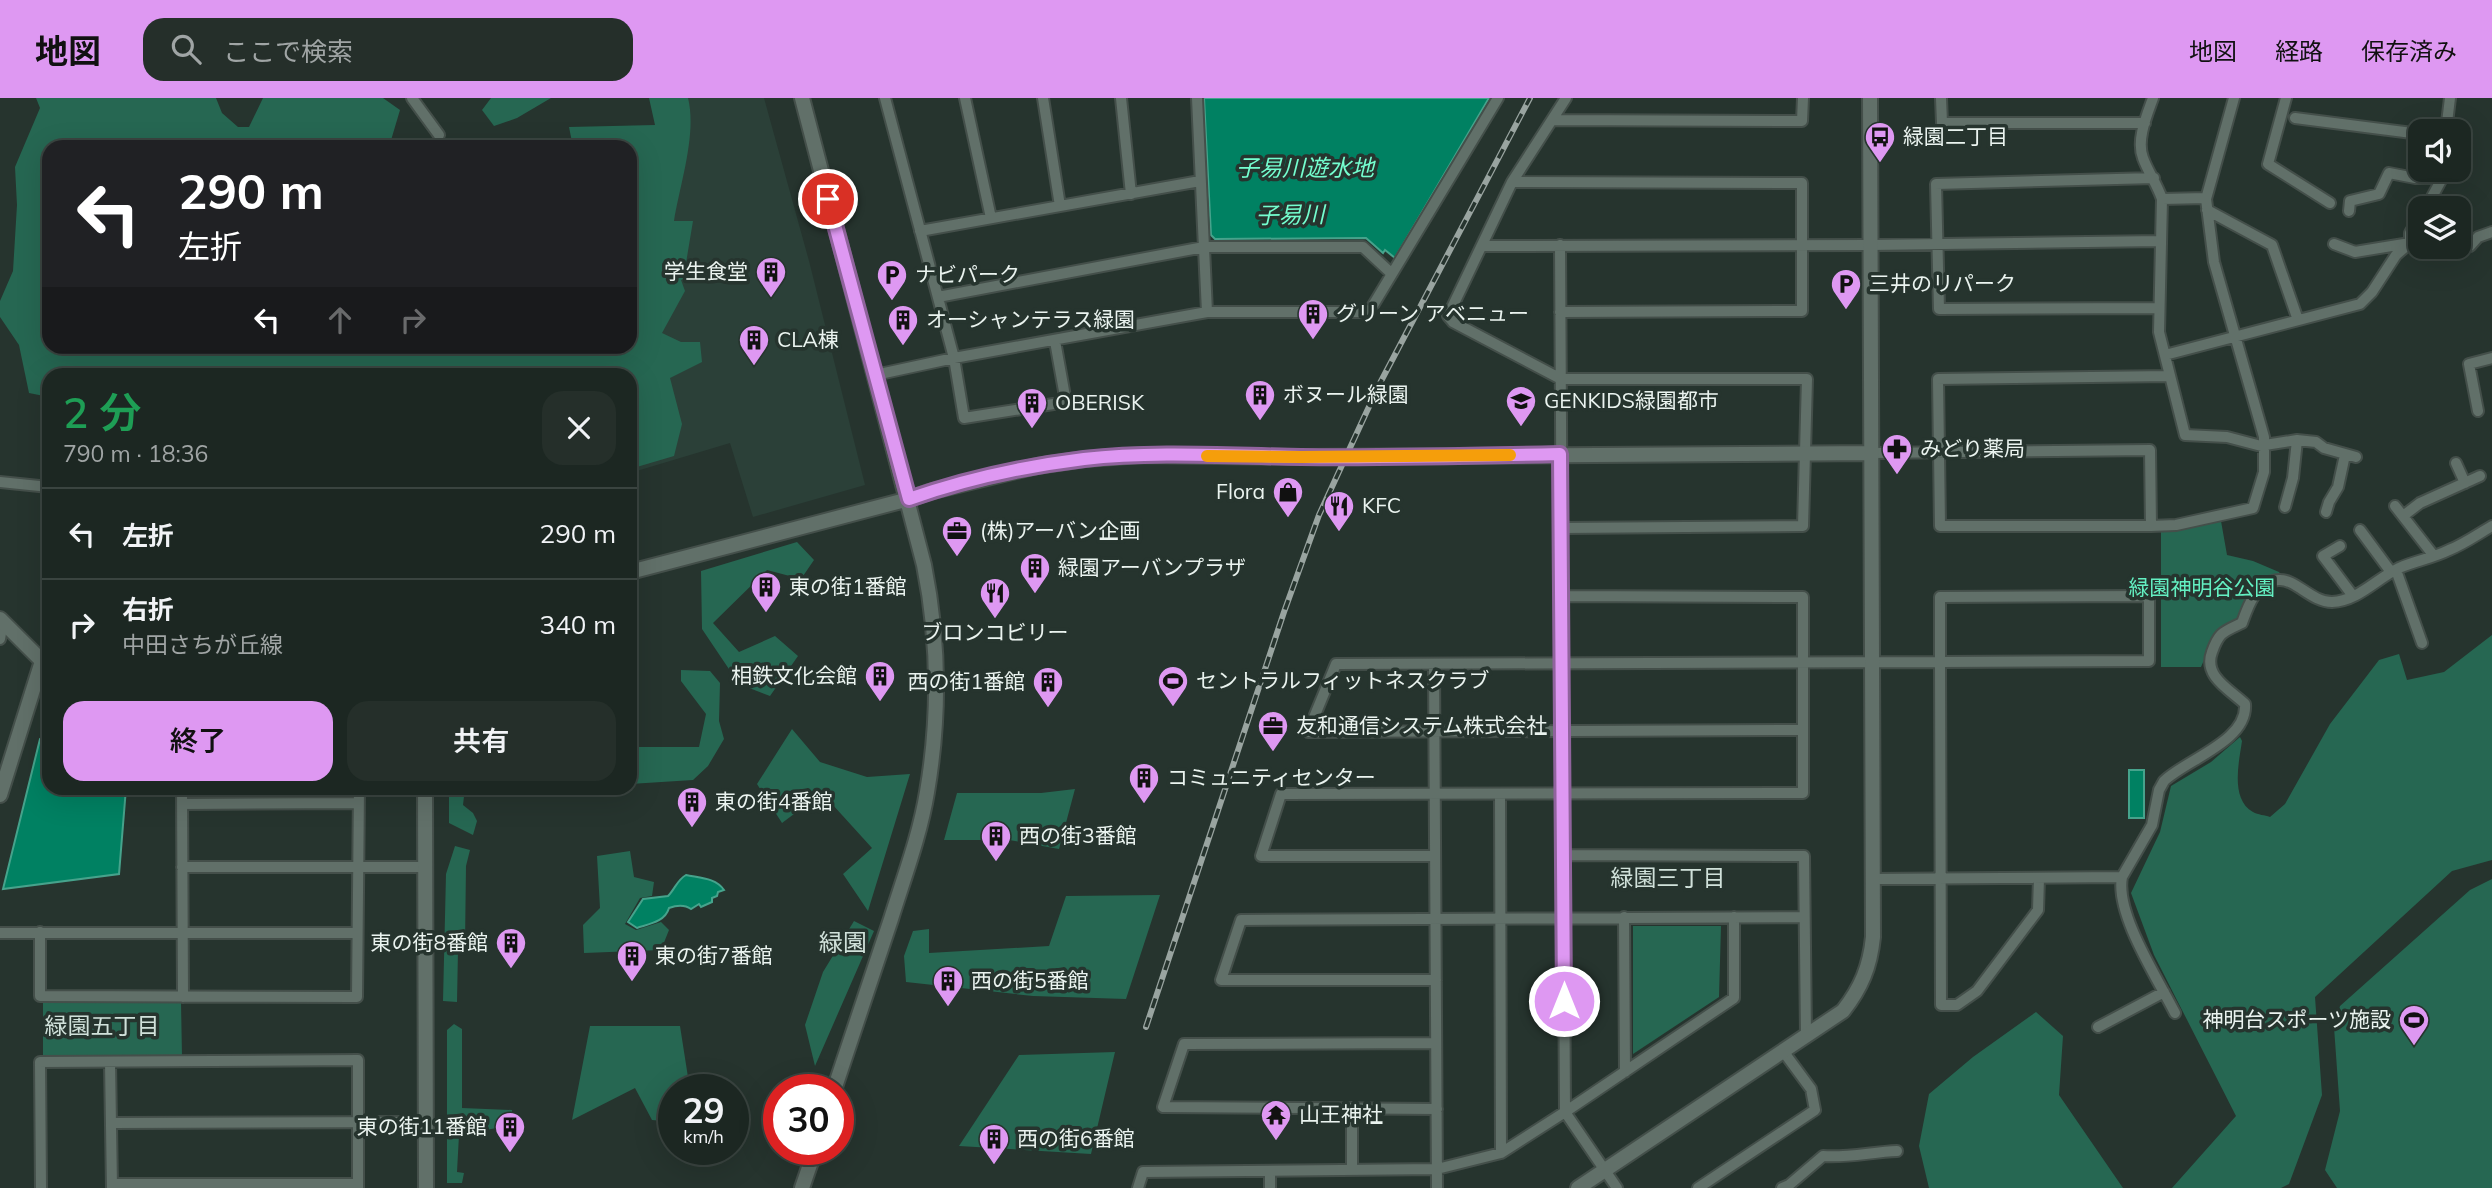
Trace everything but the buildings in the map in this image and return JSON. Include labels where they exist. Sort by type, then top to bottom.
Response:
[{"type":"street","points":[[412,98],[439,135]]},
{"type":"street","points":[[802,98],[909,499],[932,603],[937,675],[935,737],[927,794],[915,846],[839,1074]]},
{"type":"street","points":[[885,98],[954,358],[964,418],[1066,402],[1055,341]]},
{"type":"street","points":[[965,98],[991,218]]},
{"type":"street","points":[[1043,98],[1060,206]]},
{"type":"street","points":[[1121,98],[1131,194]]},
{"type":"street","points":[[1197,98],[1207,312]]},
{"type":"street","points":[[875,375],[1207,312],[1368,312],[1498,98]]},
{"type":"street","points":[[1561,528],[1803,526],[1807,379],[1561,379],[1453,322],[1448,316],[1512,182],[1566,98]]},
{"type":"street","points":[[1552,120],[1802,121],[1803,98]]},
{"type":"street","points":[[1578,1188],[1843,1011],[1864,978],[1871,956],[1870,98]]},
{"type":"street","points":[[1941,98],[1942,123],[2145,123]]},
{"type":"street","points":[[2152,98],[2142,138],[2142,156],[2162,199],[2159,332],[2185,435],[2227,437],[2265,446],[2297,440],[2316,442],[2324,448],[2351,456],[2326,512]]},
{"type":"street","points":[[2170,376],[1938,379],[1940,526],[2176,525],[2253,508],[2264,472],[2265,446],[2214,262],[2206,204],[2234,98]]},
{"type":"street","points":[[2286,98],[2268,164],[2330,203]]},
{"type":"street","points":[[2447,119],[2450,98]]},
{"type":"street","points":[[2295,118],[2408,132]]},
{"type":"street","points":[[2349,211],[2350,201],[2378,194],[2389,173],[2408,177]]},
{"type":"street","points":[[2154,178],[1936,184],[1939,310],[2159,308]]},
{"type":"street","points":[[920,231],[1200,181]]},
{"type":"street","points":[[1512,182],[1802,183],[1802,311],[1560,312]]},
{"type":"street","points":[[2162,199],[2206,204],[2272,245],[2298,320]]},
{"type":"street","points":[[2471,245],[2478,237],[2492,232]]},
{"type":"street","points":[[1482,246],[1870,246],[2160,242]]},
{"type":"street","points":[[2334,244],[2355,252],[2408,244]]},
{"type":"street","points":[[1560,245],[1565,1112],[1617,1188]]},
{"type":"street","points":[[938,297],[1204,247],[1363,247],[1392,274]]},
{"type":"street","points":[[2165,355],[2360,304],[2366,300],[2396,255],[2408,247]]},
{"type":"street","points":[[2477,411],[2469,363],[2492,358]]},
{"type":"street","points":[[2284,507],[2293,478],[2297,440]]},
{"type":"street","points":[[637,570],[1037,466],[1085,459],[1154,455],[1301,457],[2150,450],[2151,526]]},
{"type":"street","points":[[2456,463],[2465,483]]},
{"type":"street","points":[[2403,516],[2420,503],[2480,476]]},
{"type":"street","points":[[0,482],[42,486]]},
{"type":"street","points":[[2396,506],[2434,555]]},
{"type":"street","points":[[2175,1013],[2140,948],[2123,904],[2120,886],[2122,877],[2152,825],[2159,790],[2164,781],[2226,739],[2244,719],[2245,704],[2211,673],[2208,662],[2218,637],[2225,630],[2242,623],[2249,601],[2269,583],[2279,579],[2318,600],[2339,601],[2353,596],[2393,571],[2450,550],[2492,526]]},
{"type":"street","points":[[2360,530],[2393,571],[2421,643]]},
{"type":"street","points":[[2340,545],[2323,555],[2353,596]]},
{"type":"street","points":[[1436,856],[1261,856],[1281,794],[1803,793],[1803,597],[1561,596]]},
{"type":"street","points":[[1803,730],[1308,732],[1336,664],[1871,663],[1940,662],[2149,661],[2149,596],[1940,597],[1940,662],[1940,878],[1941,1005],[1957,1005],[1977,990],[2038,910],[2039,878]]},
{"type":"street","points":[[0,639],[1,621]]},
{"type":"street","points":[[1,621],[42,657]]},
{"type":"street","points":[[1434,664],[1437,1188]]},
{"type":"street","points":[[0,795],[42,673]]},
{"type":"street","points":[[1500,794],[1501,1153]]},
{"type":"street","points":[[182,795],[183,997]]},
{"type":"street","points":[[40,932],[40,996],[357,997],[359,795]]},
{"type":"street","points":[[425,795],[426,1188]]},
{"type":"street","points":[[182,804],[359,803]]},
{"type":"street","points":[[1563,855],[1804,856],[1806,1036]]},
{"type":"street","points":[[182,867],[425,867]]},
{"type":"street","points":[[1872,879],[2122,877]]},
{"type":"street","points":[[1624,917],[1625,1072]]},
{"type":"street","points":[[1138,1188],[1143,1172],[1437,1169],[1501,1153],[1734,998],[1734,917]]},
{"type":"street","points":[[1436,980],[1221,979],[1241,920],[1804,917]]},
{"type":"street","points":[[0,933],[357,933]]},
{"type":"street","points":[[2098,1027],[2164,992]]},
{"type":"street","points":[[1436,1043],[1184,1044],[1163,1107],[1437,1109]]},
{"type":"street","points":[[1698,1188],[1815,1110],[1811,1089],[1783,1051]]},
{"type":"street","points":[[41,1188],[40,1062],[358,1060],[358,1186],[112,1186],[110,1062]]},
{"type":"street","points":[[1352,1108],[1352,1170]]},
{"type":"street","points":[[112,1124],[426,1122]]},
{"type":"street","points":[[1782,1188],[1822,1157],[1897,1151]]},
{"type":"street","points":[[802,1188],[810,1165]]},
{"type":"street","points":[[1270,1171],[1270,1188]]},
{"type":"shaded area","points":[[659,98],[764,98],[809,261],[865,485],[753,517],[730,443],[637,471],[637,368],[605,368],[621,354],[637,354],[637,302],[656,183]]},
{"type":"green space","points":[[36,98],[216,98],[222,113],[238,127],[249,127],[263,98],[383,98],[400,110],[391,140],[42,140],[42,354],[637,354],[637,140],[572,140],[569,127],[655,125],[649,98],[688,98],[689,143],[674,221],[693,221],[686,263],[691,276],[681,280],[685,291],[662,333],[681,342],[700,342],[702,362],[670,378],[682,424],[674,456],[637,467],[637,368],[42,368],[42,396],[29,393],[19,345],[0,317],[0,301],[13,271],[17,205],[15,167],[40,108]]},
{"type":"green space","points":[[491,98],[551,98],[517,118],[494,126],[482,110]]},
{"type":"green space","name":"緑園神明谷公園","points":[[2221,521],[2227,555],[2253,561],[2281,575],[2251,591],[2238,619],[2220,629],[2212,638],[2201,667],[2161,667],[2161,531]]},
{"type":"green space","points":[[797,542],[814,560],[801,579],[767,570],[713,623],[739,652],[775,636],[798,656],[770,696],[739,684],[702,629],[701,571]]},
{"type":"green space","points":[[2492,635],[2492,860],[2452,871],[2315,997],[2322,1095],[2289,1184],[2281,1188],[2172,1188],[2236,1116],[2154,955],[2131,893],[2160,832],[2171,786],[2211,762],[2240,737],[2242,741],[2238,780],[2241,798],[2253,812],[2270,817],[2285,804],[2330,724],[2379,660],[2399,654],[2407,680],[2444,672]]},
{"type":"green space","points":[[681,670],[710,671],[720,683],[719,721],[724,739],[708,766],[693,780],[637,784],[637,747],[699,747],[706,714],[681,681]]},
{"type":"green space","points":[[792,729],[820,762],[867,777],[910,774],[868,911],[843,874],[872,848],[822,793],[782,823],[757,784]]},
{"type":"green space","points":[[1075,789],[1059,849],[1009,840],[944,840],[957,793],[1041,793]]},
{"type":"green space","points":[[449,795],[464,795],[463,805],[473,813],[477,821],[473,835],[449,823]]},
{"type":"green space","points":[[455,846],[470,850],[466,866],[465,944],[458,950],[457,1002],[443,1001],[446,874]]},
{"type":"green space","points":[[630,851],[634,877],[654,882],[652,896],[640,898],[625,924],[636,930],[661,922],[669,930],[661,950],[584,953],[583,925],[600,908],[597,856]]},
{"type":"green space","name":"神明台スポーツ施設","points":[[2492,879],[2492,1188],[2337,1188],[2325,1170],[2340,1111],[2334,1027],[2340,1006],[2470,890]]},
{"type":"green space","points":[[1160,895],[1126,999],[1033,996],[906,982],[904,956],[913,931],[929,929],[929,953],[1049,946],[1066,896]]},
{"type":"green space","points":[[854,921],[874,931],[815,1066],[805,1025],[823,972]]},
{"type":"green space","points":[[1633,926],[1721,926],[1719,997],[1633,1054]]},
{"type":"green space","points":[[43,1001],[181,1002],[182,1056],[43,1057]]},
{"type":"green space","points":[[2036,1012],[2063,1036],[2059,1095],[2123,1188],[1929,1188],[1919,1146],[1929,1094],[1973,1057]]},
{"type":"green space","points":[[454,1024],[462,1029],[462,1108],[512,1110],[512,1125],[459,1135],[457,1172],[464,1173],[462,1183],[447,1183],[447,1030]]},
{"type":"green space","points":[[590,1026],[680,1026],[688,1074],[658,1074],[658,1121],[652,1120],[635,1088],[572,1120]]},
{"type":"green space","points":[[1115,1052],[1091,1154],[959,1146],[1019,1055]]},
{"type":"water","name":"子易川遊水地","points":[[1204,98],[1489,98],[1395,258],[1385,250],[1383,253],[1366,238],[1215,239],[1211,235]]},
{"type":"water","points":[[42,737],[42,795],[125,795],[119,874],[3,889]]},
{"type":"water","points":[[2129,770],[2144,770],[2144,818],[2129,818]]},
{"type":"water","points":[[686,875],[712,881],[724,890],[712,898],[712,902],[701,907],[699,904],[691,909],[686,906],[669,908],[664,916],[651,924],[637,928],[628,922],[643,899],[668,896]]},
{"type":"railway","points":[[1146,1027],[1284,612],[1319,515],[1379,385],[1530,98]]},
{"type":"slow traffic","points":[[1207,456],[1510,455]]},
{"type":"place","name":"緑園二丁目","points":[[1880,164]]},
{"type":"place","name":"学生食堂","points":[[771,299]]},
{"type":"place","name":"ナビパーク","points":[[892,302]]},
{"type":"place","name":"三井のリパーク","points":[[1846,311]]},
{"type":"place","name":"グリーン アベニュー","points":[[1313,341]]},
{"type":"place","name":"オーシャンテラス緑園","points":[[903,347]]},
{"type":"place","name":"CLA棟","points":[[754,367]]},
{"type":"place","name":"ボヌール緑園","points":[[1260,422]]},
{"type":"place","name":"GENKIDS緑園都市","points":[[1521,428]]},
{"type":"place","name":"OBERISK","points":[[1032,430]]},
{"type":"place","name":"みどり薬局","points":[[1897,476]]},
{"type":"place","name":"Flora","points":[[1288,519]]},
{"type":"place","name":"KFC","points":[[1339,533]]},
{"type":"place","name":"(株)アーバン企画","points":[[957,558]]},
{"type":"place","name":"緑園アーバンプラザ","points":[[1035,595]]},
{"type":"place","name":"東の街1番館","points":[[766,614]]},
{"type":"place","name":"ブロンコビリー","points":[[995,620]]},
{"type":"place","name":"相鉄文化会館","points":[[880,703]]},
{"type":"place","name":"セントラルフィットネスクラブ","points":[[1173,708]]},
{"type":"place","name":"西の街1番館","points":[[1048,709]]},
{"type":"place","name":"友和通信システム株式会社","points":[[1273,753]]},
{"type":"place","name":"コミュニティセンター","points":[[1144,805]]},
{"type":"place","name":"東の街4番館","points":[[692,829]]},
{"type":"place","name":"西の街3番館","points":[[996,863]]},
{"type":"place","name":"東の街8番館","points":[[511,970]]},
{"type":"place","name":"東の街7番館","points":[[632,983]]},
{"type":"place","name":"西の街5番館","points":[[948,1008]]},
{"type":"place","name":"神明台スポーツ施設","points":[[2414,1047]]},
{"type":"place","name":"山王神社","points":[[1276,1142]]},
{"type":"place","name":"東の街11番館","points":[[510,1154]]},
{"type":"place","name":"西の街6番館","points":[[994,1166]]},
{"type":"district","name":"緑園三丁目","points":[[1668,878]]},
{"type":"district","name":"緑園","points":[[843,943]]},
{"type":"district","name":"緑園五丁目","points":[[102,1026]]},
{"type":"route","points":[[828,199],[909,499],[1037,466],[1085,459],[1180,455],[1301,457],[1560,454],[1564,1001]]},
{"type":"water label","name":"子易川","points":[[1290,215]]}]
